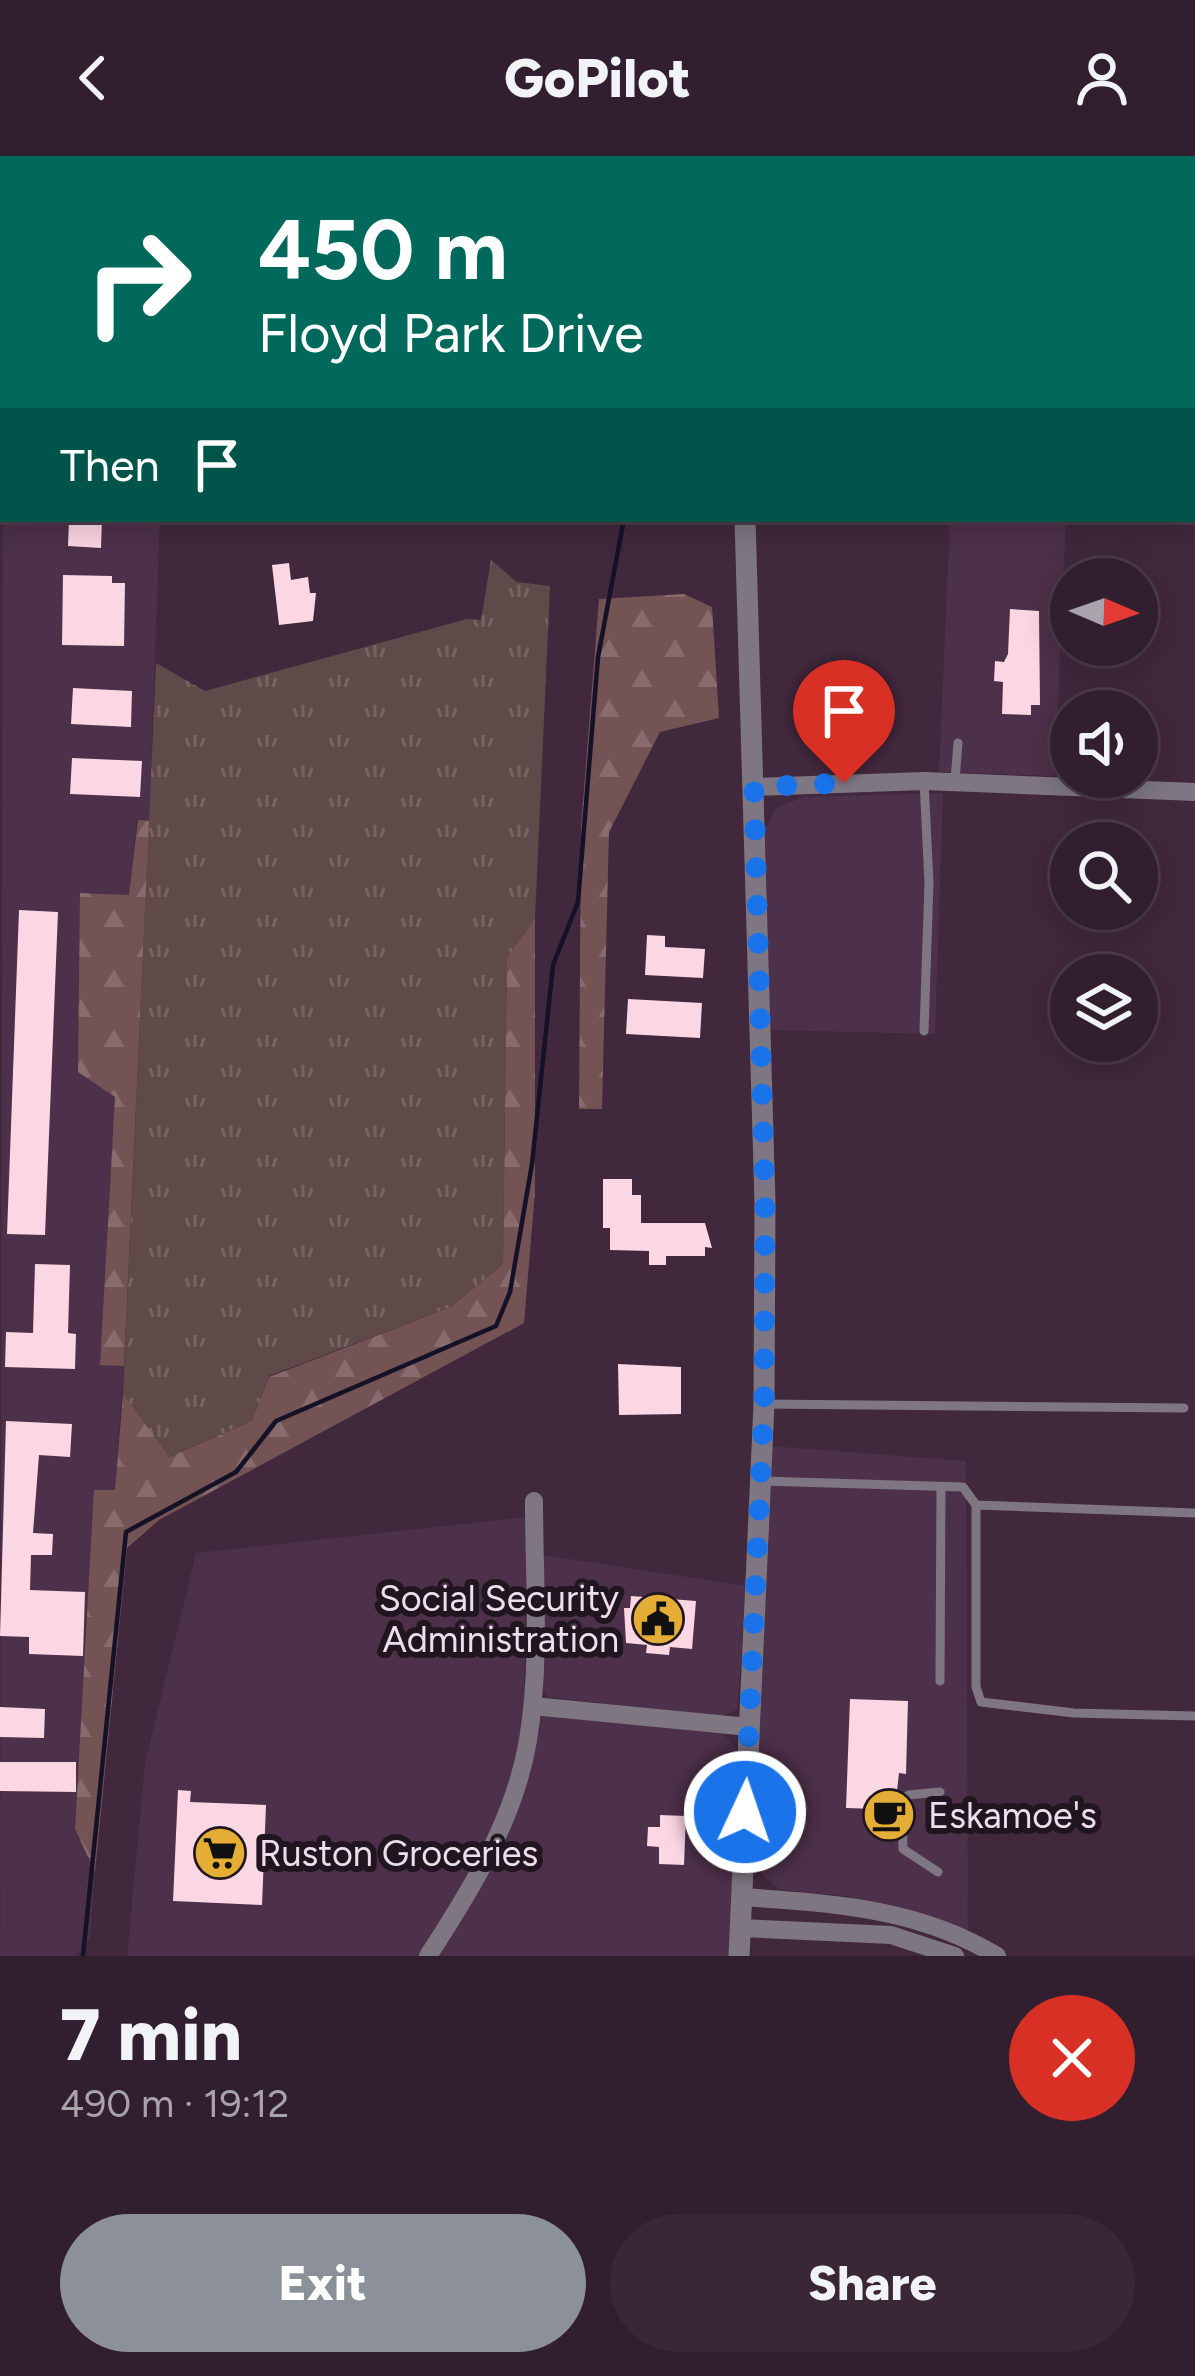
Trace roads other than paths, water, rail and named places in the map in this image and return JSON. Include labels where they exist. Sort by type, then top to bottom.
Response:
[{"type":"street","points":[[740,1956],[764,1404],[765,1203],[745,522]]},
{"type":"street","points":[[754,787],[955,782],[1195,792]]},
{"type":"street","points":[[433,1954],[492,1850],[517,1784],[532,1706],[534,1501]]},
{"type":"street","points":[[532,1706],[749,1727]]},
{"type":"street","points":[[741,1898],[880,1911],[959,1950]]},
{"type":"street","points":[[740,1928],[881,1934],[997,1956]]},
{"type":"lane","points":[[955,782],[958,743]]},
{"type":"lane","points":[[924,782],[929,883],[925,1031]]},
{"type":"lane","points":[[764,1404],[1184,1408]]},
{"type":"lane","points":[[761,1481],[963,1487],[976,1505],[976,1687],[981,1702],[1074,1713],[1195,1716]]},
{"type":"lane","points":[[940,1486],[940,1681]]},
{"type":"lane","points":[[976,1505],[1195,1513]]},
{"type":"lane","points":[[938,1872],[904,1851],[902,1811],[908,1795],[940,1792]]},
{"type":"waterway","points":[[83,1956],[126,1532],[236,1472],[276,1421],[496,1326],[510,1292],[532,1164],[553,965],[578,902],[598,657],[623,522]]},
{"type":"place","name":"Social Security Administration","points":[[658,1619]]},
{"type":"place","name":"Eskamoe's","points":[[889,1815]]},
{"type":"place","name":"Ruston Groceries","points":[[220,1853]]}]
